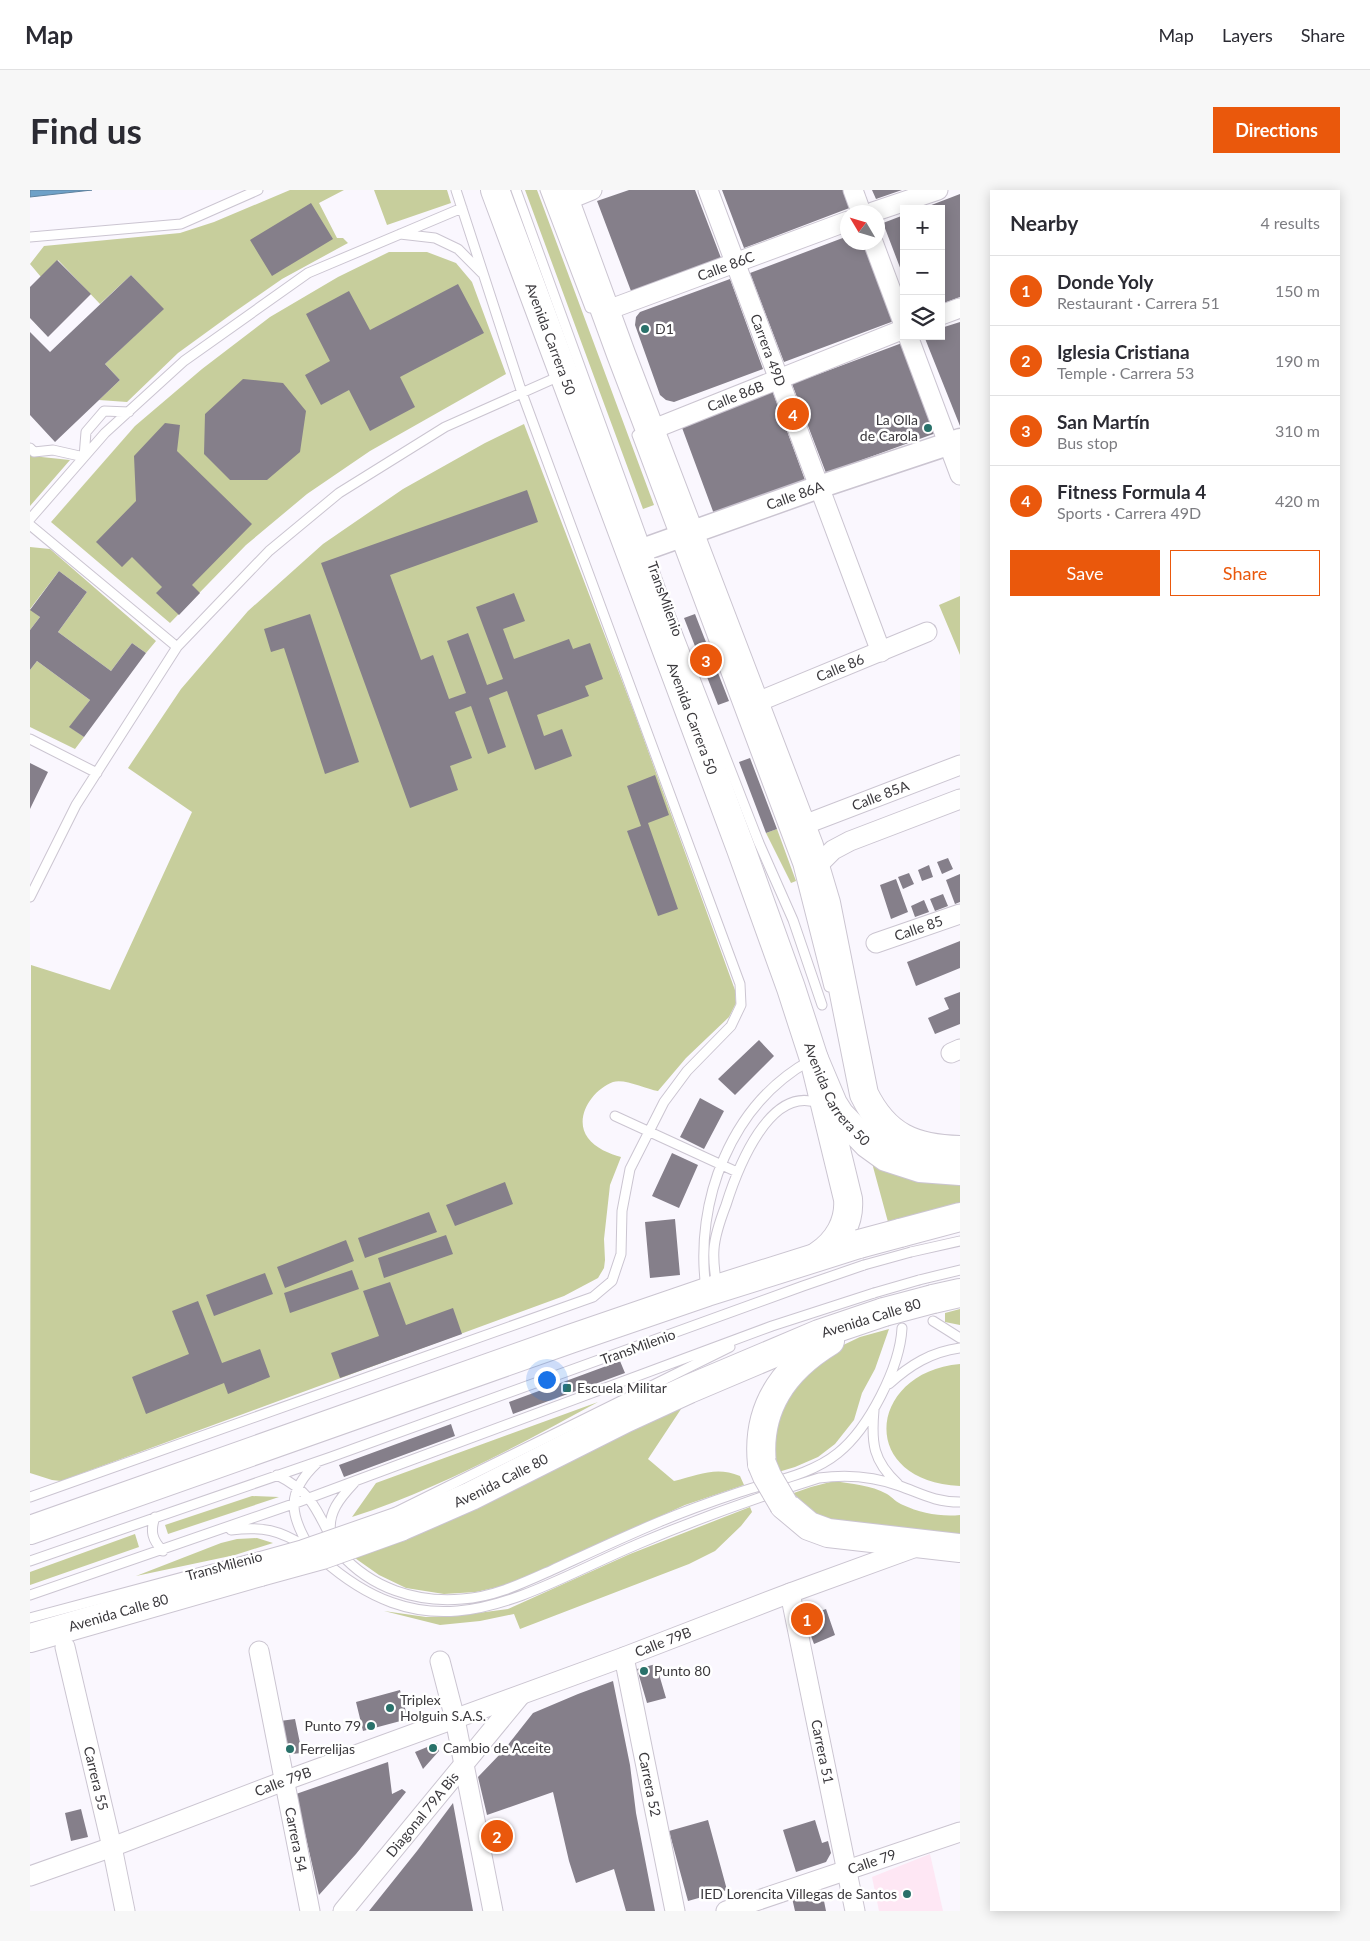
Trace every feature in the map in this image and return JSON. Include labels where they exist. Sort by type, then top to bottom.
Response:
[{"type":"main road","name":"Avenida Carrera 50","points":[[495,190],[564,374],[639,552],[833,1111],[849,1210],[840,1233],[830,1247],[818,1256]]},
{"type":"main road","name":"Avenida Carrera 50","points":[[557,194],[599,315],[683,536],[755,703],[816,867],[838,957],[864,1094],[879,1119],[903,1139],[918,1145],[960,1150]]},
{"type":"main road","name":"Avenida Carrera 50","points":[[833,1111],[868,1144],[886,1156],[920,1168],[960,1171]]},
{"type":"main road","points":[[30,1530],[570,1339],[712,1291],[818,1256],[862,1255],[906,1242],[960,1218]]},
{"type":"main road","name":"Avenida Calle 80","points":[[30,1638],[259,1565],[322,1555],[398,1519],[471,1496],[689,1389],[810,1338],[887,1311],[960,1293]]},
{"type":"main road","points":[[887,1311],[827,1343],[803,1360],[786,1377],[776,1392],[764,1419],[761,1437],[762,1464],[766,1476],[784,1505],[809,1526],[828,1533],[960,1548]]},
{"type":"street","points":[[557,194],[592,190]]},
{"type":"street","name":"Carrera 49D","points":[[708,190],[881,652]]},
{"type":"street","points":[[853,190],[858,205]]},
{"type":"street","points":[[885,208],[938,190]]},
{"type":"street","name":"Calle 86C","points":[[599,315],[840,224]]},
{"type":"street","points":[[876,250],[900,316]]},
{"type":"street","points":[[945,314],[960,308]]},
{"type":"street","name":"Calle 86B","points":[[643,429],[778,378],[900,329]]},
{"type":"street","points":[[910,340],[954,442],[960,475]]},
{"type":"street","name":"Calle 86A","points":[[639,552],[819,487],[954,442]]},
{"type":"street","name":"Calle 86","points":[[755,703],[927,632]]},
{"type":"street","name":"Calle 85A","points":[[801,826],[960,764]]},
{"type":"street","points":[[816,867],[829,853],[845,843],[960,798]]},
{"type":"street","name":"Calle 85","points":[[876,943],[960,914]]},
{"type":"street","name":"Calle 79B","points":[[30,1876],[925,1544]]},
{"type":"street","name":"Calle 79B","points":[[790,1593],[824,1589],[910,1559],[924,1556],[950,1557],[960,1563]]},
{"type":"street","name":"Carrera 51","points":[[790,1593],[855,1911]]},
{"type":"street","name":"Carrera 55","points":[[65,1647],[112,1847],[125,1911]]},
{"type":"street","name":"Carrera 54","points":[[259,1651],[310,1911]]},
{"type":"street","name":"Carrera 52","points":[[624,1657],[675,1911]]},
{"type":"street","points":[[440,1661],[455,1719],[493,1911]]},
{"type":"street","name":"Diagonal 79A Bis","points":[[343,1911],[521,1695]]},
{"type":"street","name":"Calle 79","points":[[726,1911],[960,1832]]},
{"type":"lane","points":[[30,238],[181,224],[258,190]]},
{"type":"lane","points":[[30,1497],[593,1297],[612,1282],[621,1254],[622,1211],[630,1170],[649,1131],[664,1102],[687,1071],[731,1026],[741,1005],[740,984],[522,393],[456,190]]},
{"type":"lane","name":"TransMilenio","points":[[516,190],[639,552],[759,843],[793,920],[822,1005]]},
{"type":"lane","points":[[30,518],[106,433],[184,361],[308,273],[462,208]]},
{"type":"lane","points":[[398,234],[435,238],[458,248],[484,275]]},
{"type":"lane","points":[[30,897],[76,805],[176,647],[269,551],[339,493],[445,427],[564,374]]},
{"type":"lane","points":[[84,457],[86,432],[104,411],[129,412]]},
{"type":"lane","points":[[30,448],[34,452],[54,450],[84,457]]},
{"type":"lane","points":[[30,525],[176,647]]},
{"type":"lane","points":[[683,536],[798,865],[831,994]]},
{"type":"lane","points":[[30,739],[97,773]]},
{"type":"lane","points":[[712,1291],[704,1251],[706,1222],[711,1193],[721,1165],[736,1135],[755,1108],[778,1084],[814,1059]]},
{"type":"lane","points":[[712,1291],[714,1248],[720,1224],[737,1172],[758,1133],[781,1110],[792,1103],[811,1100],[833,1111]]},
{"type":"lane","points":[[615,1116],[737,1172]]},
{"type":"lane","points":[[906,1242],[960,1241]]},
{"type":"lane","name":"TransMilenio","points":[[30,1561],[319,1461],[803,1286],[862,1255]]},
{"type":"lane","points":[[960,1270],[928,1300],[960,1338]]},
{"type":"lane","name":"TransMilenio","points":[[30,1595],[216,1532],[293,1504],[356,1480],[772,1326],[887,1311],[900,1350],[885,1388],[874,1409],[849,1443],[823,1463],[806,1471],[658,1522],[517,1585],[491,1594],[462,1599],[426,1599],[398,1593],[375,1582],[353,1567],[335,1548],[330,1527],[331,1514],[340,1498],[356,1480]]},
{"type":"lane","name":"TransMilenio","points":[[398,1519],[772,1326]]},
{"type":"lane","name":"TransMilenio","points":[[885,1388],[904,1370],[924,1358],[942,1351],[960,1348]]},
{"type":"lane","name":"TransMilenio","points":[[874,1409],[872,1431],[874,1447],[883,1468],[900,1486]]},
{"type":"lane","name":"TransMilenio","points":[[312,1551],[299,1530],[294,1517],[293,1504],[298,1487],[306,1474],[319,1461]]},
{"type":"lane","name":"TransMilenio","points":[[278,1475],[298,1487],[309,1498],[333,1542]]},
{"type":"lane","name":"TransMilenio","points":[[216,1532],[264,1528],[285,1534],[312,1551],[335,1571],[387,1601],[407,1608],[440,1612],[462,1612],[493,1606],[523,1596],[662,1534],[819,1478],[847,1475],[864,1476],[900,1486],[917,1494],[938,1500],[960,1502]]},
{"type":"lane","points":[[155,1517],[152,1534],[156,1543],[163,1551]]},
{"type":"lane","name":"TransMilenio","points":[[30,1618],[259,1565]]},
{"type":"shaded area","name":"IED Lorencita Villegas de Santos","points":[[930,1854],[943,1911],[879,1911],[872,1877]]},
{"type":"green space","points":[[290,190],[344,190],[319,203],[337,238],[343,238],[348,243],[282,279],[233,313],[178,353],[127,402],[99,400],[120,380],[105,364],[163,309],[131,275],[100,304],[58,260],[41,277],[30,264],[44,246],[180,233],[214,222]]},
{"type":"green space","points":[[374,190],[447,190],[451,203],[387,225]]},
{"type":"green space","points":[[525,190],[537,190],[654,505],[643,509]]},
{"type":"green space","points":[[389,252],[427,252],[456,263],[472,282],[506,374],[370,451],[307,494],[246,545],[170,623],[51,522],[135,426],[202,369],[270,317],[338,277]]},
{"type":"green space","points":[[524,424],[634,712],[735,990],[736,1003],[729,1017],[686,1058],[658,1091],[618,1081],[598,1091],[587,1105],[583,1122],[588,1138],[599,1148],[621,1157],[610,1185],[604,1239],[604,1268],[598,1278],[564,1296],[61,1481],[30,1473],[31,965],[110,990],[192,812],[128,768],[181,689],[248,611],[323,544],[403,489],[485,443]]},
{"type":"green space","points":[[30,454],[32,456],[70,460],[30,506]]},
{"type":"green space","points":[[30,547],[50,549],[156,641],[146,653],[132,643],[111,671],[58,632],[87,592],[59,571],[30,609]]},
{"type":"green space","points":[[960,596],[960,655],[939,605]]},
{"type":"green space","points":[[30,609],[40,617],[30,630]]},
{"type":"green space","points":[[37,661],[90,700],[70,727],[84,737],[75,749],[30,727],[30,670]]},
{"type":"green space","points":[[777,829],[796,881],[791,883],[766,833]]},
{"type":"green space","points":[[872,1163],[897,1175],[934,1182],[960,1182],[960,1207],[888,1222]]},
{"type":"green space","points":[[960,1309],[960,1325],[945,1322],[945,1313]]},
{"type":"green space","points":[[889,1329],[875,1369],[862,1393],[854,1420],[835,1444],[818,1457],[775,1473],[771,1452],[780,1400],[837,1348],[860,1337]]},
{"type":"green space","points":[[960,1364],[960,1486],[926,1480],[903,1466],[890,1447],[886,1426],[892,1405],[907,1386],[929,1371]]},
{"type":"green space","points":[[598,1402],[447,1480],[352,1517],[376,1483]]},
{"type":"green space","points":[[685,1403],[648,1459],[674,1481],[707,1472],[723,1472],[740,1476],[744,1485],[685,1505],[511,1584],[476,1592],[444,1594],[406,1588],[379,1575],[352,1556]]},
{"type":"green space","points":[[834,1481],[874,1489],[887,1494],[901,1504],[923,1512],[938,1515],[960,1515],[960,1538],[817,1522],[788,1495]]},
{"type":"green space","points":[[252,1496],[279,1497],[168,1534],[165,1525]]},
{"type":"green space","points":[[750,1507],[752,1512],[741,1526],[715,1551],[689,1564],[520,1629],[514,1614],[480,1621],[440,1625],[384,1611],[426,1617],[455,1616],[508,1609],[630,1554]]},
{"type":"green space","points":[[135,1534],[139,1547],[30,1585],[30,1572]]},
{"type":"green space","points":[[257,1538],[273,1543],[235,1555],[136,1576],[221,1543],[237,1539]]},
{"type":"water","points":[[30,190],[92,190],[30,197]]},
{"type":"building","points":[[629,190],[695,190],[721,258],[631,291],[597,201]]},
{"type":"building","points":[[722,190],[846,190],[851,205],[840,205],[840,212],[744,248]]},
{"type":"building","points":[[872,190],[902,190],[876,199]]},
{"type":"building","points":[[960,194],[960,297],[945,303],[945,205],[931,205]]},
{"type":"building","points":[[311,203],[333,239],[272,276],[250,240]]},
{"type":"building","points":[[900,217],[900,268],[885,228],[885,222]]},
{"type":"building","points":[[840,239],[840,250],[867,250],[894,321],[784,362],[750,273]]},
{"type":"building","points":[[57,260],[91,294],[48,337],[30,318],[30,287]]},
{"type":"building","points":[[131,275],[164,309],[105,364],[120,380],[55,442],[30,415],[30,332],[50,352]]},
{"type":"building","points":[[730,279],[763,369],[674,402],[666,400],[660,395],[635,325],[636,317],[640,312]]},
{"type":"building","points":[[458,284],[484,333],[400,377],[415,407],[370,431],[349,390],[321,405],[305,375],[330,361],[306,314],[349,291],[370,330]]},
{"type":"building","points":[[960,322],[960,426],[926,340],[945,340],[945,327]]},
{"type":"building","points":[[902,343],[936,433],[826,473],[792,384]]},
{"type":"building","points":[[243,379],[283,383],[306,411],[300,452],[267,480],[230,480],[204,454],[205,414]]},
{"type":"building","points":[[772,390],[805,480],[714,514],[681,425]]},
{"type":"building","points":[[165,423],[180,425],[177,451],[252,524],[192,585],[200,593],[179,615],[156,593],[162,587],[132,557],[122,567],[96,542],[136,501],[134,456]]},
{"type":"building","points":[[527,490],[538,522],[390,575],[421,660],[433,655],[449,699],[466,693],[447,641],[468,633],[487,685],[503,679],[476,607],[514,593],[525,621],[503,629],[514,659],[569,639],[573,649],[590,643],[603,679],[585,686],[589,696],[537,715],[544,736],[562,729],[572,756],[535,770],[507,691],[489,698],[506,747],[488,754],[471,706],[455,712],[472,758],[450,766],[458,790],[410,808],[321,563]]},
{"type":"building","points":[[59,571],[87,592],[58,632],[111,671],[132,643],[146,653],[84,737],[69,727],[90,700],[37,661],[30,670],[30,630],[40,617],[30,610]]},
{"type":"building","points":[[310,614],[359,762],[325,774],[284,648],[271,652],[264,629]]},
{"type":"building","points":[[695,614],[729,701],[718,705],[684,618]]},
{"type":"building","points":[[750,758],[777,829],[766,833],[739,762]]},
{"type":"building","points":[[30,763],[48,772],[30,809]]},
{"type":"building","points":[[655,775],[669,815],[648,823],[678,909],[658,916],[627,831],[641,826],[627,786]]},
{"type":"building","points":[[948,858],[953,869],[942,874],[937,862]]},
{"type":"building","points":[[929,865],[933,877],[922,881],[918,870]]},
{"type":"building","points":[[909,873],[914,884],[903,889],[898,877]]},
{"type":"building","points":[[960,874],[960,902],[955,904],[946,880]]},
{"type":"building","points":[[896,879],[908,912],[891,919],[880,885]]},
{"type":"building","points":[[943,894],[948,906],[935,911],[930,899]]},
{"type":"building","points":[[924,900],[929,912],[915,917],[911,906]]},
{"type":"building","points":[[960,941],[960,968],[916,986],[907,962]]},
{"type":"building","points":[[960,992],[960,1024],[935,1034],[928,1018],[949,1009],[944,998]]},
{"type":"building","points":[[759,1040],[774,1056],[735,1095],[718,1079]]},
{"type":"building","points":[[700,1098],[724,1111],[704,1149],[680,1137]]},
{"type":"building","points":[[672,1153],[698,1165],[679,1208],[652,1196]]},
{"type":"building","points":[[505,1182],[513,1204],[455,1226],[446,1205]]},
{"type":"building","points":[[429,1212],[437,1232],[365,1258],[358,1238]]},
{"type":"building","points":[[675,1219],[680,1275],[650,1278],[645,1222]]},
{"type":"building","points":[[446,1235],[453,1254],[384,1278],[378,1258]]},
{"type":"building","points":[[346,1240],[354,1261],[285,1288],[277,1267]]},
{"type":"building","points":[[352,1270],[359,1289],[290,1313],[284,1293]]},
{"type":"building","points":[[265,1273],[273,1294],[214,1316],[206,1295]]},
{"type":"building","points":[[390,1282],[406,1325],[453,1308],[462,1334],[340,1378],[331,1353],[379,1336],[363,1291]]},
{"type":"building","points":[[198,1301],[222,1363],[260,1349],[270,1377],[228,1394],[224,1383],[146,1414],[132,1377],[189,1354],[172,1311]]},
{"type":"building","name":"Escuela Militar","points":[[620,1361],[625,1373],[513,1414],[509,1402]]},
{"type":"building","points":[[451,1424],[455,1436],[344,1477],[339,1465]]},
{"type":"building","points":[[826,1609],[835,1635],[814,1644],[804,1617]]},
{"type":"building","points":[[656,1664],[666,1698],[647,1703],[637,1669]]},
{"type":"building","points":[[613,1681],[630,1765],[636,1813],[655,1911],[626,1911],[614,1869],[576,1883],[553,1792],[487,1815],[478,1777],[503,1751],[533,1713]]},
{"type":"building","name":"Triplex Holguin S.A.S.","points":[[400,1690],[408,1719],[363,1731],[356,1702]]},
{"type":"building","points":[[295,1719],[302,1753],[291,1754],[286,1749],[280,1721]]},
{"type":"building","points":[[437,1743],[439,1751],[423,1769],[415,1752]]},
{"type":"building","points":[[388,1762],[392,1794],[402,1789],[406,1792],[356,1854],[319,1895],[296,1794]]},
{"type":"building","points":[[453,1803],[473,1911],[369,1911],[417,1851]]},
{"type":"building","points":[[81,1809],[88,1837],[71,1841],[65,1813]]},
{"type":"building","points":[[708,1820],[727,1890],[688,1901],[669,1831]]},
{"type":"building","points":[[815,1820],[822,1843],[828,1841],[831,1853],[826,1862],[796,1872],[783,1830]]},
{"type":"building","points":[[822,1891],[826,1911],[795,1911],[792,1898]]},
{"type":"place","name":"D1","points":[[645,329]]},
{"type":"place","name":"Fitness Formula 4","points":[[793,414]]},
{"type":"place","name":"La Olla de Carola","points":[[928,428]]},
{"type":"place","name":"San Martín","points":[[706,660]]},
{"type":"place","name":"Escuela Militar","points":[[567,1388]]},
{"type":"place","name":"Donde Yoly","points":[[807,1619]]},
{"type":"place","name":"Punto 80","points":[[644,1671]]},
{"type":"place","name":"Triplex Holguin S.A.S.","points":[[390,1708]]},
{"type":"place","name":"Punto 79","points":[[371,1726]]},
{"type":"place","name":"Cambio de Aceite","points":[[433,1748]]},
{"type":"place","name":"Ferrelijas","points":[[290,1749]]},
{"type":"place","name":"Iglesia Cristiana","points":[[497,1836]]},
{"type":"place","name":"IED Lorencita Villegas de Santos","points":[[907,1894]]}]
